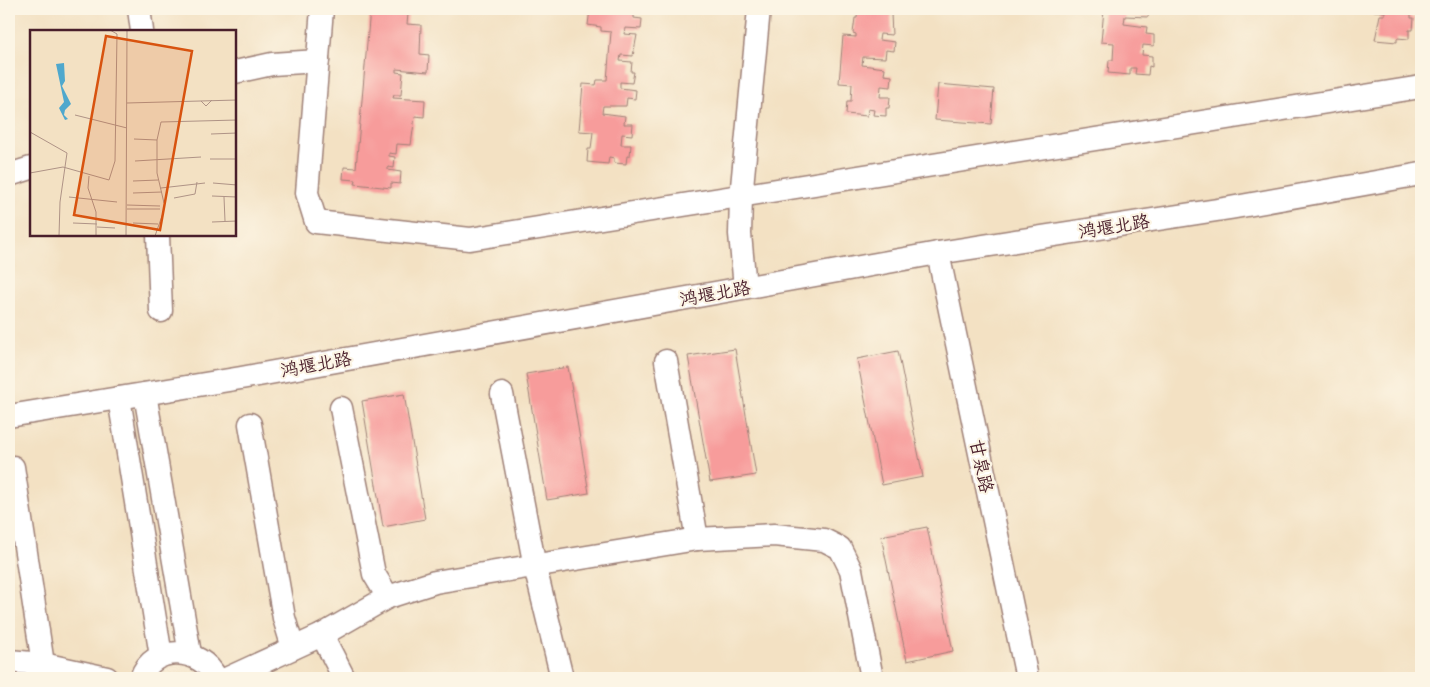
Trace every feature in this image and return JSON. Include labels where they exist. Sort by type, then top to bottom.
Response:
[{"type":"street","points":[[139,9],[142,30]]},
{"type":"street","points":[[322,9],[308,193],[316,222],[470,239],[1421,87]]},
{"type":"street","points":[[745,287],[740,234],[740,197],[759,9]]},
{"type":"street","points":[[236,72],[272,64],[318,61]]},
{"type":"street","points":[[9,175],[30,168]]},
{"type":"street","name":"鸿堰北路","points":[[9,416],[241,378],[938,253],[1230,208],[1421,174]]},
{"type":"street","points":[[158,236],[161,311]]},
{"type":"street","name":"甘泉路","points":[[938,253],[1027,678]]},
{"type":"street","points":[[666,361],[697,539]]},
{"type":"street","points":[[145,394],[190,654]]},
{"type":"street","points":[[502,394],[535,566],[562,678]]},
{"type":"street","points":[[119,398],[161,656]]},
{"type":"street","points":[[341,408],[374,574],[388,597]]},
{"type":"street","points":[[250,424],[284,618],[293,648]]},
{"type":"street","points":[[13,467],[44,664]]},
{"type":"street","points":[[228,678],[322,635],[388,597],[435,582],[697,539],[774,535],[824,540],[840,548],[851,570],[872,678]]},
{"type":"street","points":[[322,635],[344,678]]},
{"type":"street","points":[[141,678],[151,663],[161,656],[176,653],[190,654],[202,661],[212,670],[216,678]]},
{"type":"street","points":[[9,661],[44,664],[108,678]]},
{"type":"building","points":[[370,9],[408,9],[408,11],[402,11],[401,14],[408,14],[407,24],[421,25],[420,54],[429,55],[428,72],[396,69],[396,72],[403,73],[401,95],[394,95],[393,98],[425,100],[424,117],[415,116],[411,145],[397,144],[396,154],[389,153],[389,156],[395,157],[394,168],[388,167],[388,170],[401,172],[400,184],[391,183],[391,188],[355,184],[356,180],[343,179],[344,167],[356,168]]},
{"type":"building","points":[[590,9],[634,11],[634,18],[642,19],[641,29],[625,28],[624,34],[637,35],[633,56],[621,55],[620,61],[632,62],[631,72],[634,72],[632,83],[620,82],[620,88],[636,90],[635,99],[627,98],[626,106],[603,106],[602,113],[625,116],[624,124],[633,124],[632,135],[622,134],[621,145],[631,145],[630,156],[627,156],[626,164],[614,163],[614,158],[609,157],[608,164],[587,162],[588,149],[591,149],[593,132],[579,131],[583,84],[596,85],[597,80],[607,80],[611,32],[601,31],[601,27],[588,25]]},
{"type":"building","points":[[858,9],[880,9],[880,13],[891,14],[892,35],[880,34],[879,40],[895,42],[894,51],[886,50],[885,58],[863,57],[862,65],[885,68],[884,75],[892,76],[891,87],[881,86],[880,97],[890,97],[889,108],[886,108],[886,116],[873,115],[874,110],[868,109],[867,116],[846,114],[847,101],[851,101],[852,84],[839,83],[843,36],[856,37],[856,34],[853,33]]},
{"type":"building","points":[[1104,9],[1149,9],[1148,17],[1125,16],[1124,24],[1147,27],[1146,34],[1154,35],[1154,46],[1143,45],[1142,55],[1152,56],[1152,67],[1149,66],[1148,75],[1135,74],[1136,68],[1130,68],[1130,75],[1108,73],[1109,60],[1113,60],[1114,43],[1101,42]]},
{"type":"building","points":[[1374,9],[1411,9],[1411,18],[1414,18],[1413,30],[1409,30],[1409,39],[1397,38],[1397,42],[1375,40],[1380,15],[1385,15],[1385,12],[1374,11]]},
{"type":"building","points":[[938,84],[994,89],[991,124],[935,120]]},
{"type":"building","points":[[735,349],[756,475],[710,482],[688,356]]},
{"type":"building","points":[[898,351],[923,477],[882,485],[857,359]]},
{"type":"building","points":[[568,367],[589,493],[547,500],[526,374]]},
{"type":"building","points":[[404,394],[425,519],[383,527],[362,401]]},
{"type":"building","points":[[927,527],[953,651],[907,661],[881,536]]}]
